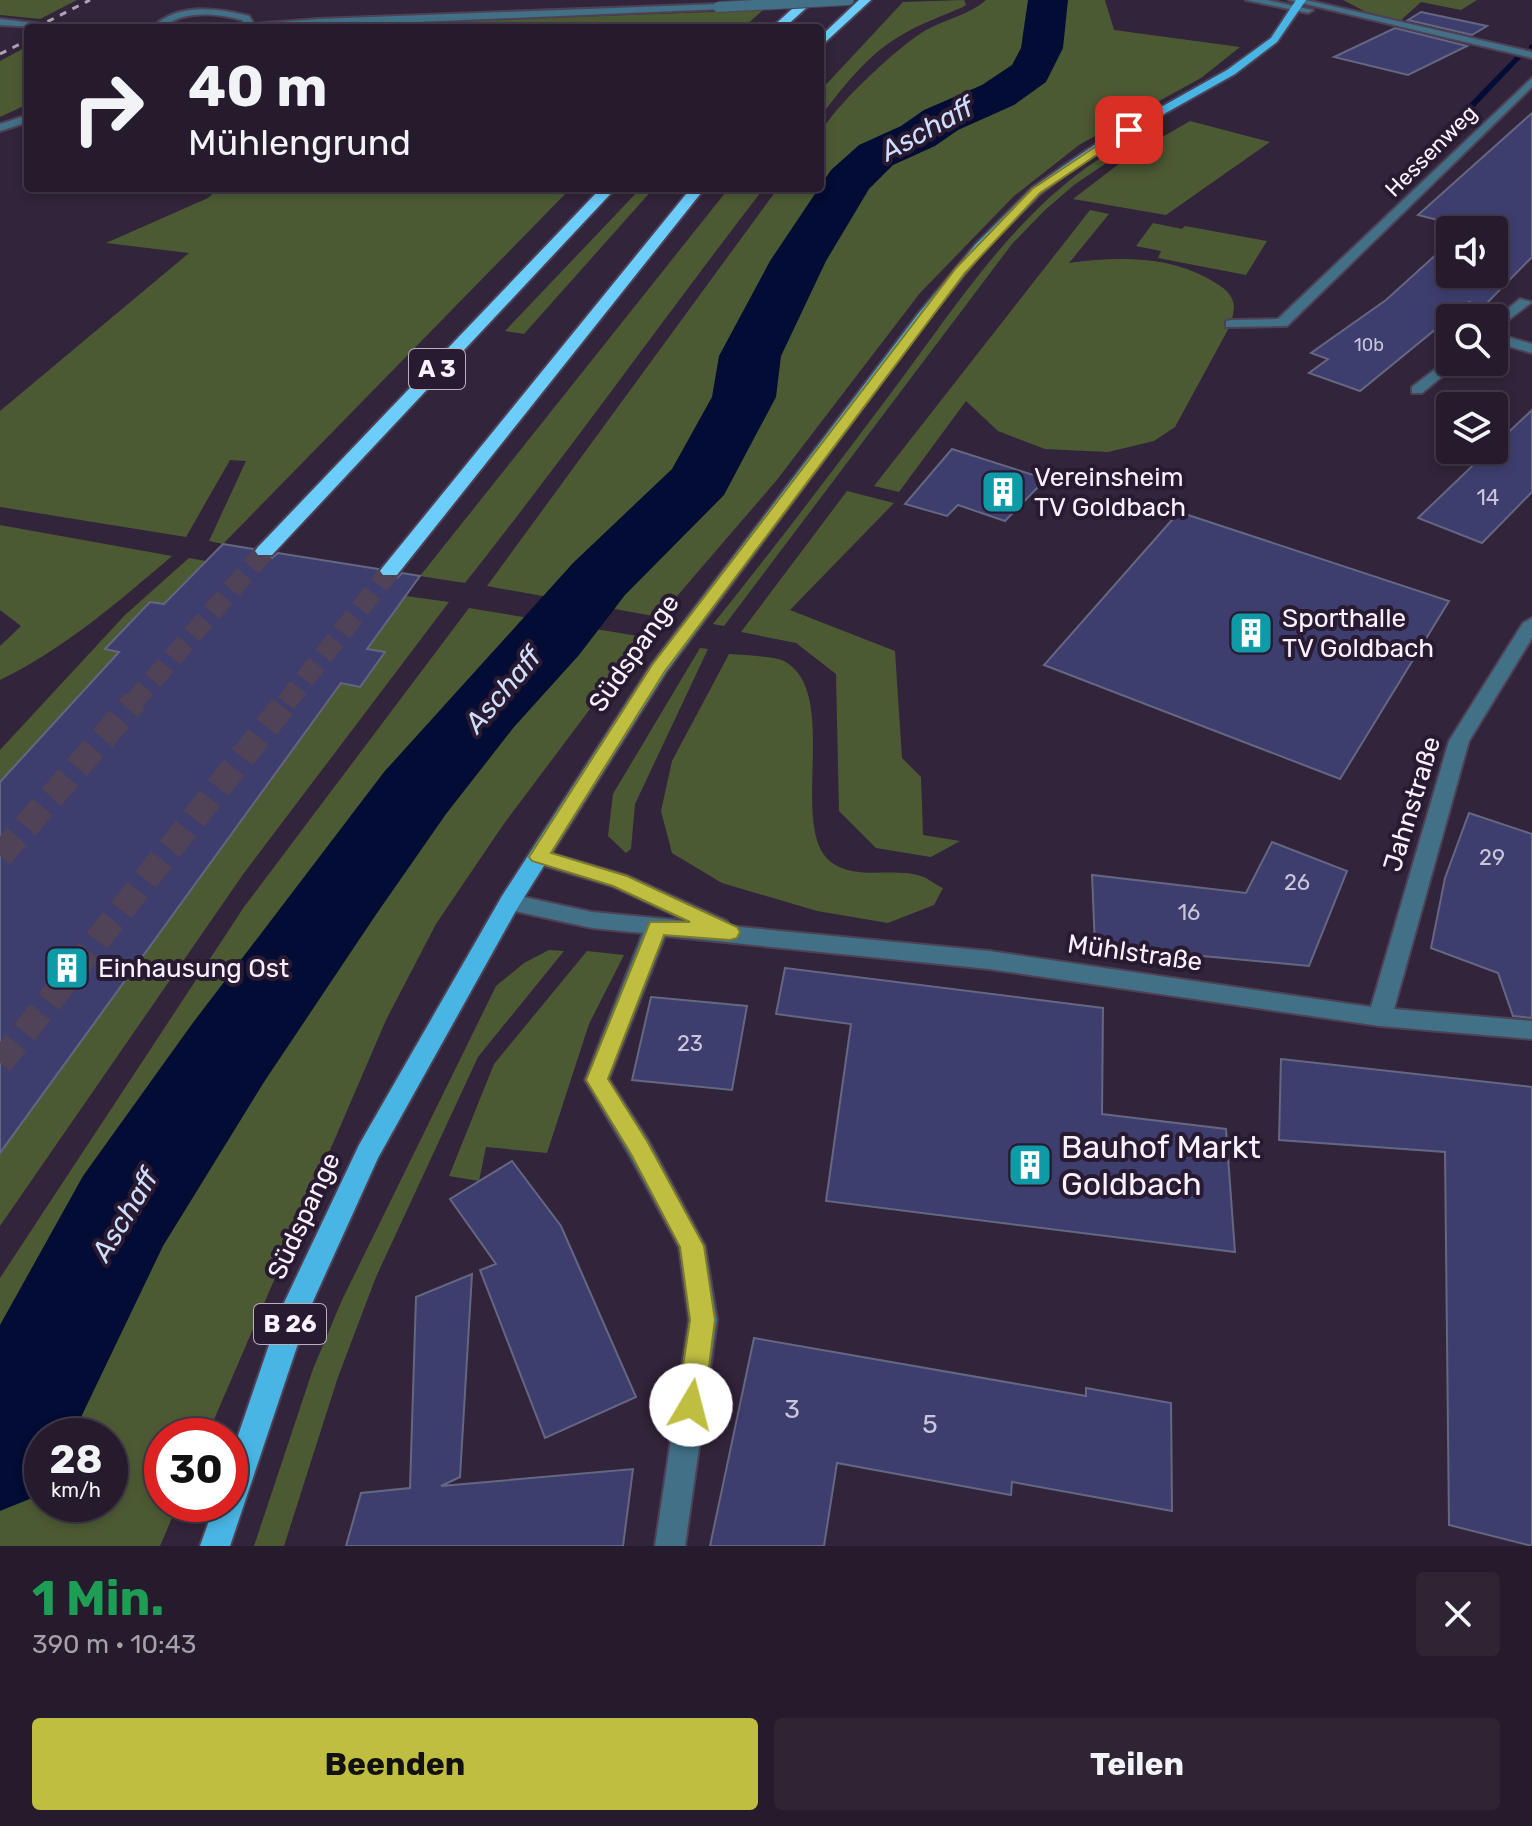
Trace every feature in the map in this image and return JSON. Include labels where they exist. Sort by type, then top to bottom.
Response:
[{"type":"highway","points":[[782,24],[809,0]]},
{"type":"highway","points":[[824,39],[865,0]]},
{"type":"highway","name":"A 3","points":[[265,551],[605,192]]},
{"type":"highway","points":[[390,571],[695,192]]},
{"type":"main road","name":"Südspange","points":[[248,1450],[296,1307],[368,1153],[510,902],[658,669],[923,317],[979,248],[1036,191],[1069,167],[1103,144],[1231,72],[1274,40],[1298,2]]},
{"type":"main road","name":"Südspange","points":[[215,1546],[224,1522]]},
{"type":"street","points":[[318,24],[849,0]]},
{"type":"street","points":[[1251,0],[1298,2],[1532,55]]},
{"type":"street","points":[[229,13],[242,6]]},
{"type":"street","points":[[160,24],[178,16],[229,13],[246,18],[247,24]]},
{"type":"street","points":[[0,22],[24,25]]},
{"type":"street","name":"Hessenweg","points":[[1231,324],[1282,323],[1532,81]]},
{"type":"street","points":[[0,128],[24,119]]},
{"type":"street","points":[[1508,316],[1525,302]]},
{"type":"street","points":[[1508,341],[1532,349]]},
{"type":"street","points":[[1417,390],[1436,374]]},
{"type":"street","name":"Jahnstraße","points":[[1380,1017],[1459,741],[1532,623]]},
{"type":"street","name":"Mühlstraße","points":[[539,857],[620,881],[730,932]]},
{"type":"street","name":"Mühlstraße","points":[[510,902],[592,920],[989,960],[1380,1017],[1532,1030]]},
{"type":"street","points":[[657,927],[597,1080],[639,1148],[692,1246],[703,1320],[670,1546]]},
{"type":"green space","points":[[0,0],[77,0],[40,19],[0,15]]},
{"type":"green space","points":[[964,0],[966,5],[907,32],[877,52],[824,112],[824,87],[903,2]]},
{"type":"green space","points":[[986,0],[1105,0],[1114,30],[1240,47],[1201,78],[1079,145],[1014,196],[920,293],[776,481],[659,617],[487,586],[775,192],[824,192],[824,128],[839,108],[868,77],[915,37]],"holes":[[[1034,40],[1047,69],[934,130],[861,175],[831,189],[863,155],[912,134],[933,117],[980,98],[1010,70]]]},
{"type":"green space","points":[[1343,0],[1477,0],[1461,10],[1421,2],[1400,21],[1366,12]]},
{"type":"green space","points":[[763,10],[747,24],[412,23]]},
{"type":"green space","points":[[24,48],[24,106],[0,117],[0,61]]},
{"type":"green space","points":[[1190,121],[1270,142],[1166,215],[1073,199],[1128,157]]},
{"type":"green space","points":[[1140,136],[1146,136],[1074,185],[1012,244],[724,626],[713,624],[1002,246],[1065,184],[1101,158]]},
{"type":"green space","points":[[215,192],[567,192],[223,544],[209,541],[246,461],[230,460],[186,537],[0,507],[0,411],[189,253],[106,243],[208,198]]},
{"type":"green space","points":[[637,192],[650,192],[524,334],[505,331]]},
{"type":"green space","points":[[726,192],[761,192],[465,583],[420,576]]},
{"type":"green space","points":[[1090,210],[1109,214],[1069,263],[1123,259],[1176,266],[1209,279],[1228,293],[1233,301],[1231,324],[1175,427],[1154,441],[1108,452],[1045,449],[998,431],[966,401],[899,492],[874,486]]},
{"type":"green space","points":[[1153,223],[1267,241],[1246,275],[1158,258],[1161,251],[1136,246]]},
{"type":"green space","points":[[847,491],[894,503],[790,610],[895,651],[902,758],[921,777],[923,835],[960,841],[931,857],[876,848],[839,811],[836,674],[796,643],[741,632]]},
{"type":"green space","points":[[0,525],[172,556],[68,639],[0,680],[0,646],[21,626],[0,610]]},
{"type":"green space","points":[[189,558],[206,561],[0,782],[0,750],[125,615]]},
{"type":"green space","points":[[406,596],[449,602],[244,873],[0,1226],[0,1153],[341,684],[360,686],[384,653],[367,649]]},
{"type":"green space","points":[[469,608],[644,637],[503,825],[436,924],[386,1020],[215,1418],[144,1418],[144,1522],[170,1522],[160,1546],[0,1546],[0,1278],[244,907]],"holes":[[[374,824],[285,1006],[239,1012]]]},
{"type":"green space","points":[[700,648],[708,649],[635,804],[631,849],[626,853],[608,836],[613,794]]},
{"type":"green space","points":[[729,654],[779,659],[801,677],[810,701],[813,729],[813,821],[819,845],[831,862],[852,871],[924,877],[943,888],[934,905],[888,923],[817,911],[722,883],[672,853],[661,811],[672,761]]},
{"type":"green space","points":[[549,950],[564,951],[478,1057],[376,1277],[338,1377],[284,1546],[254,1546],[313,1369],[342,1300],[496,986],[524,963]]},
{"type":"green space","points":[[587,951],[624,955],[589,1024],[547,1153],[486,1147],[479,1181],[449,1176],[494,1064]]},
{"type":"water","points":[[1061,0],[1061,34],[1047,69],[979,110],[948,122],[885,158],[863,177],[829,191],[863,155],[912,134],[933,117],[980,98],[1010,70],[1033,41],[1027,26],[1030,3]]},
{"type":"water","points":[[374,824],[397,840],[307,963],[285,1006],[239,1013]]},
{"type":"building","points":[[1421,12],[1487,26],[1472,35],[1408,20]]},
{"type":"building","points":[[1395,28],[1467,46],[1408,75],[1334,57]]},
{"type":"building","points":[[1532,113],[1532,257],[1508,281],[1508,216],[1436,216],[1436,220],[1418,215]]},
{"type":"building","points":[[1436,255],[1436,288],[1502,288],[1486,304],[1436,304],[1436,329],[1360,391],[1309,373],[1328,359],[1311,353],[1386,300]]},
{"type":"building","points":[[1532,410],[1532,492],[1482,543],[1418,518],[1474,464],[1508,464],[1508,433]]},
{"type":"building","points":[[952,449],[1046,479],[1005,521],[958,505],[947,516],[905,504]]},
{"type":"building","name":"Sporthalle TV Goldbach","points":[[1179,512],[1449,601],[1340,779],[1044,665]]},
{"type":"building","name":"Einhausung Ost","points":[[223,544],[253,549],[258,558],[272,558],[278,553],[378,569],[383,578],[397,578],[402,573],[420,576],[367,649],[385,652],[360,687],[341,683],[0,1153],[0,782],[119,652],[105,649],[150,602],[164,604]]},
{"type":"building","points":[[1469,813],[1532,834],[1532,1018],[1513,1016],[1498,973],[1431,948],[1445,878]]},
{"type":"building","points":[[1272,842],[1347,871],[1309,966],[1095,946],[1092,875],[1246,893]]},
{"type":"building","name":"Bauhof Markt Goldbach","points":[[785,968],[1103,1008],[1102,1114],[1226,1129],[1235,1252],[826,1201],[851,1024],[776,1014]]},
{"type":"building","points":[[651,997],[747,1006],[732,1090],[632,1080]]},
{"type":"building","points":[[1281,1059],[1532,1087],[1532,1546],[1449,1525],[1445,1152],[1279,1140]]},
{"type":"building","points":[[512,1161],[561,1226],[636,1397],[545,1438],[480,1270],[496,1264],[450,1199]]},
{"type":"building","points":[[472,1274],[460,1477],[441,1486],[633,1469],[623,1546],[346,1546],[361,1493],[410,1488],[416,1297]]},
{"type":"building","points":[[754,1338],[1086,1396],[1086,1388],[1171,1403],[1172,1511],[1012,1482],[1011,1495],[837,1463],[824,1546],[710,1546]]},
{"type":"waterway","name":"Aschaff","points":[[0,1449],[123,1211],[228,1053],[342,892],[415,793],[485,708],[551,638],[599,579],[700,480],[744,397],[750,356],[798,261],[849,181],[876,155],[918,136],[941,120],[998,95],[1030,73],[1042,48],[1048,0]]},
{"type":"waterway","points":[[1404,176],[1517,58]]},
{"type":"tunnel","points":[[133,703],[265,551]]},
{"type":"tunnel","points":[[286,703],[390,571]]},
{"type":"tunnel","points":[[0,856],[135,701]]},
{"type":"tunnel","points":[[0,1063],[287,701]]},
{"type":"railway","points":[[43,24],[90,0]]},
{"type":"railway","points":[[0,54],[24,42]]},
{"type":"place","name":"Vereinsheim TV Goldbach","points":[[1003,492]]},
{"type":"place","name":"Sporthalle TV Goldbach","points":[[1251,633]]},
{"type":"place","name":"Einhausung Ost","points":[[67,968]]},
{"type":"place","name":"Bauhof Markt Goldbach","points":[[1030,1165]]},
{"type":"route","points":[[691,1405],[703,1320],[692,1246],[639,1148],[597,1080],[657,927],[730,932],[620,881],[539,857],[658,669],[923,317],[979,248],[1036,191],[1103,144],[1129,130]]}]
